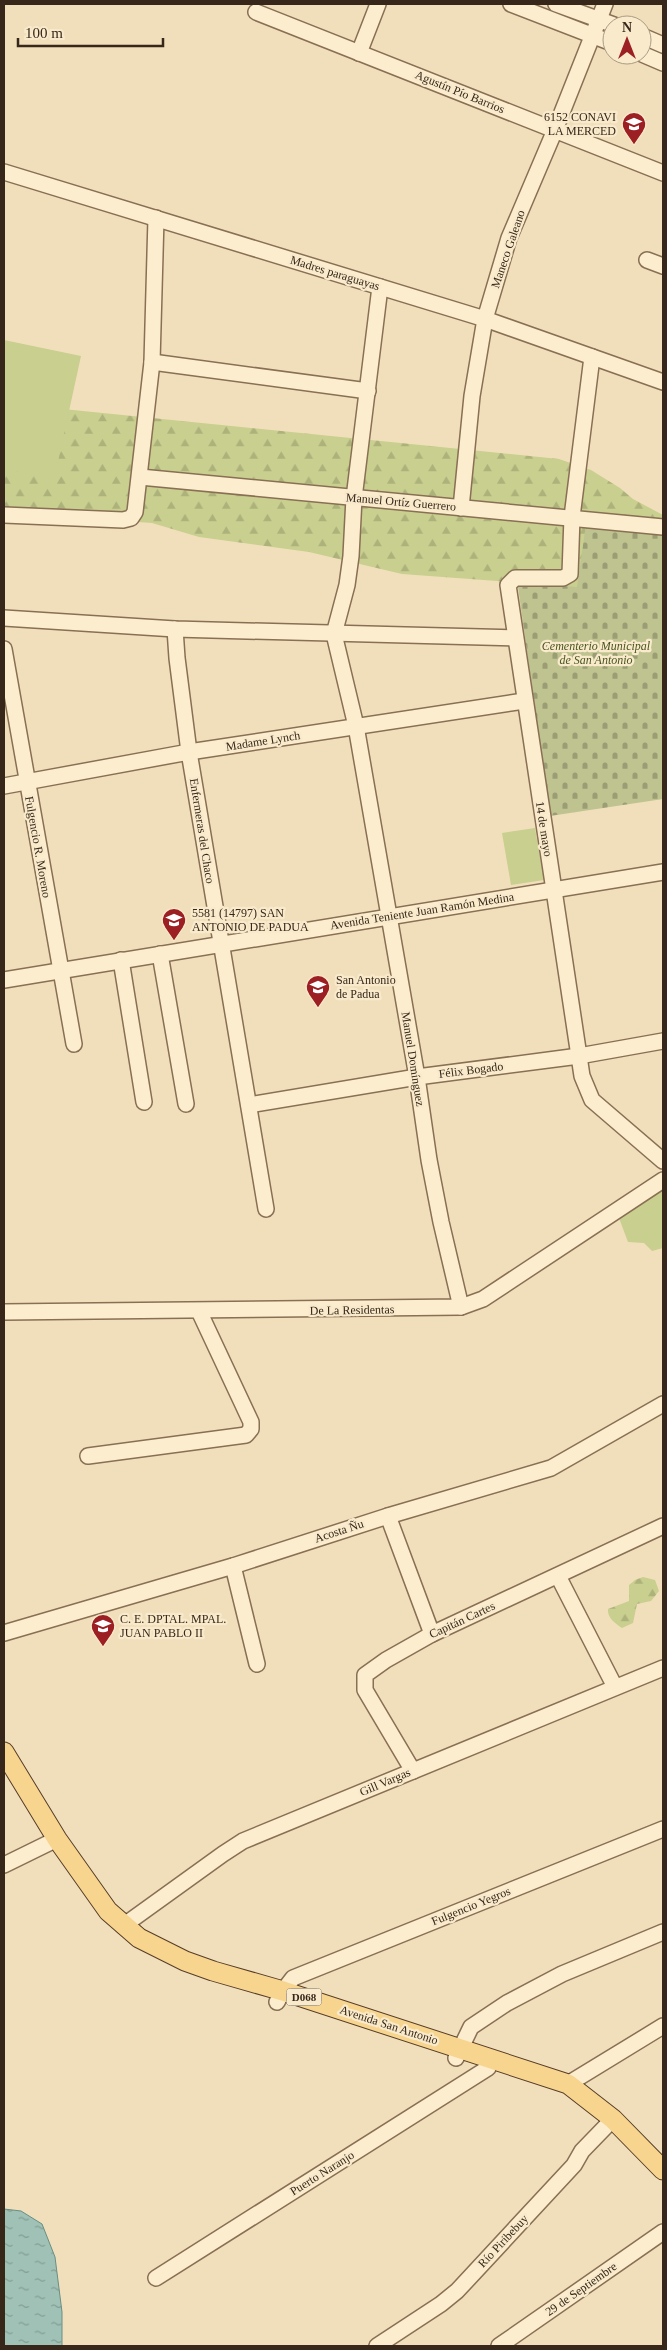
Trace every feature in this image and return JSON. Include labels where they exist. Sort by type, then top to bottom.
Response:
[{"type":"main road","name":"Avenida San Antonio","points":[[5,1764],[52,1843],[101,1919],[132,1947],[178,1970],[280,1996]]},
{"type":"main road","name":"Avenida San Antonio","points":[[52,1843],[108,1911],[139,1938],[185,1961],[280,1996],[458,2053],[568,2084],[608,2123],[663,2170]]},
{"type":"main road","name":"Avenida San Antonio","points":[[458,2053],[488,2068],[562,2092],[608,2123],[663,2185]]},
{"type":"street","points":[[359,53],[378,4]]},
{"type":"street","points":[[511,4],[602,38]]},
{"type":"street","points":[[556,4],[602,20]]},
{"type":"street","name":"Maneco Galeano","points":[[461,508],[472,396],[485,319],[509,238],[555,130],[605,4]]},
{"type":"street","name":"Agustín Pío Barrios","points":[[256,12],[663,172]]},
{"type":"street","name":"Madres paraguayas","points":[[4,172],[485,319],[663,382]]},
{"type":"street","points":[[4,515],[131,518],[135,512],[152,362],[156,218]]},
{"type":"street","points":[[647,260],[663,266]]},
{"type":"street","points":[[334,634],[351,556],[354,498],[380,288]]},
{"type":"street","points":[[572,517],[592,357]]},
{"type":"street","points":[[152,362],[368,391]]},
{"type":"street","name":"Manuel Ortíz Guerrero","points":[[140,477],[663,527]]},
{"type":"street","name":"14 de mayo","points":[[572,517],[568,576],[514,578],[509,581],[514,638],[582,1076],[592,1100],[663,1161]]},
{"type":"street","points":[[4,618],[175,630],[514,638]]},
{"type":"street","name":"Enfermeras del Chaco","points":[[175,630],[189,752],[266,1209]]},
{"type":"street","name":"Manuel Domínguez","points":[[334,634],[356,726],[390,915],[432,1178],[461,1307]]},
{"type":"street","name":"Fulgencio R. Moreno","points":[[4,650],[74,1044]]},
{"type":"street","name":"Madame Lynch","points":[[4,786],[189,752],[524,701]]},
{"type":"street","name":"Avenida Teniente Juan Ramón Medina","points":[[4,980],[390,915],[663,872]]},
{"type":"street","points":[[160,954],[186,1104]]},
{"type":"street","points":[[120,960],[144,1102]]},
{"type":"street","name":"Félix Bogado","points":[[249,1105],[417,1077],[579,1056],[663,1041]]},
{"type":"street","name":"De La Residentas","points":[[4,1312],[461,1307],[483,1299],[663,1180]]},
{"type":"street","points":[[88,1456],[246,1435],[251,1429],[251,1422],[199,1311]]},
{"type":"street","name":"Acosta Ñu","points":[[4,1633],[233,1566],[388,1516],[552,1468],[663,1404]]},
{"type":"street","points":[[388,1516],[432,1634]]},
{"type":"street","name":"Capitán Cartes","points":[[413,1770],[365,1690],[363,1682],[365,1674],[432,1634],[663,1526]]},
{"type":"street","points":[[233,1566],[257,1664]]},
{"type":"street","points":[[558,1576],[615,1687]]},
{"type":"street","name":"Gill Vargas","points":[[123,1926],[222,1854],[244,1841],[663,1668]]},
{"type":"street","name":"Fulgencio Yegros","points":[[280,1996],[293,1978],[663,1828]]},
{"type":"street","points":[[4,1865],[52,1843]]},
{"type":"street","points":[[458,2053],[471,2027],[507,2003],[562,1974],[663,1932]]},
{"type":"street","points":[[568,2084],[663,2026]]},
{"type":"street","name":"Puerto Naranjo","points":[[156,2278],[488,2068]]},
{"type":"street","name":"Río Piribebuy","points":[[377,2346],[441,2304],[457,2291],[574,2165],[582,2152],[608,2123]]},
{"type":"street","name":"29 de Septiembre","points":[[499,2346],[663,2232]]},
{"type":"green space","points":[[4,340],[81,356],[54,480],[4,469]]},
{"type":"green space","points":[[4,403],[559,459],[591,470],[620,488],[633,499],[663,515],[663,602],[497,581],[402,574],[309,552],[199,537],[152,523],[24,514],[4,509]]},
{"type":"green space","name":"Cementerio Municipal de San Antonio","points":[[586,528],[663,533],[663,799],[550,816],[518,587],[521,583],[577,587],[585,531]]},
{"type":"green space","points":[[535,828],[544,880],[511,885],[502,833]]},
{"type":"green space","points":[[663,1190],[663,1248],[652,1251],[644,1243],[628,1242],[619,1218],[654,1191]]},
{"type":"green space","points":[[643,1577],[655,1580],[659,1591],[651,1601],[637,1604],[633,1623],[622,1628],[610,1618],[608,1609],[629,1601],[629,1585]]},
{"type":"water","points":[[4,2209],[21,2211],[42,2224],[55,2257],[62,2312],[62,2346],[4,2346]]},
{"type":"place","name":"6152 CONAVI LA MERCED","points":[[634,145]]},
{"type":"place","name":"5581 (14797) SAN ANTONIO DE PADUA","points":[[174,941]]},
{"type":"place","name":"San Antonio de Padua","points":[[318,1008]]},
{"type":"place","name":"C. E. DPTAL. MPAL. JUAN PABLO II","points":[[103,1647]]}]
